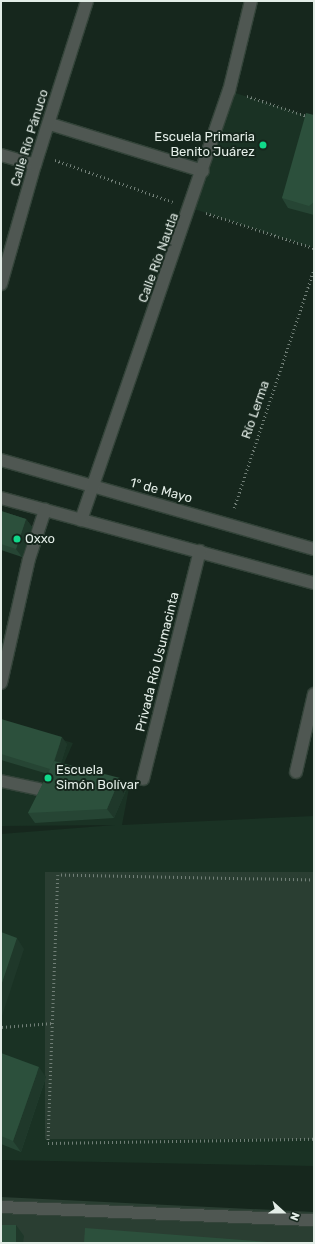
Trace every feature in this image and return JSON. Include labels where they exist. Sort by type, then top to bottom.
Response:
[{"type":"street","name":"Calle Río Pánuco","points":[[1,284],[37,160],[50,124],[87,1]]},
{"type":"street","name":"Calle Río Nautla","points":[[81,520],[191,208],[229,91],[251,1]]},
{"type":"street","points":[[50,124],[203,171]]},
{"type":"street","points":[[1,155],[37,160]]},
{"type":"street","name":"1° de Mayo","points":[[1,460],[228,524],[314,550]]},
{"type":"street","points":[[1,498],[314,583]]},
{"type":"street","points":[[1,683],[29,559],[45,510]]},
{"type":"street","name":"Privada Río Usumacinta","points":[[143,779],[200,552]]},
{"type":"street","points":[[296,772],[314,694]]},
{"type":"street","points":[[1,781],[39,789]]},
{"type":"street","points":[[1,1207],[314,1220]]},
{"type":"path","points":[[229,91],[314,118]]},
{"type":"path","points":[[37,160],[314,248]]},
{"type":"path","name":"Río Lerma","points":[[228,524],[314,270]]},
{"type":"path","points":[[314,880],[58,876],[48,1144],[314,1139]]},
{"type":"path","points":[[1,1031],[2,1027],[53,1023]]},
{"type":"shaded area","name":"Escuela Primaria Benito Juárez","points":[[229,91],[314,118],[314,248],[191,208]]},
{"type":"shaded area","points":[[1,722],[73,743],[62,768],[129,788],[122,825],[314,816],[314,1166],[1,1160],[1,834],[115,825],[1,826]]},
{"type":"shaded area","points":[[45,872],[314,872],[314,1139],[45,1139]]},
{"type":"shaded area","points":[[1,1197],[314,1212],[314,1243],[1,1243]]},
{"type":"building","points":[[306,113],[314,115],[314,202],[309,206],[282,198]]},
{"type":"building","points":[[1,511],[26,519],[16,549],[1,544]]},
{"type":"building","points":[[1,719],[62,737],[50,769],[1,754]]},
{"type":"building","points":[[54,761],[120,778],[107,809],[28,813]]},
{"type":"building","points":[[1,932],[17,938],[1,986]]},
{"type":"building","points":[[1,1053],[39,1067],[13,1141],[1,1136]]},
{"type":"building","points":[[1,1225],[16,1225],[16,1243],[1,1243]]},
{"type":"building","points":[[85,1228],[281,1243],[84,1243]]},
{"type":"place","name":"Escuela Primaria Benito Juárez","points":[[263,145]]},
{"type":"place","name":"Oxxo","points":[[17,539]]},
{"type":"place","name":"Escuela Simón Bolívar","points":[[48,778]]}]
